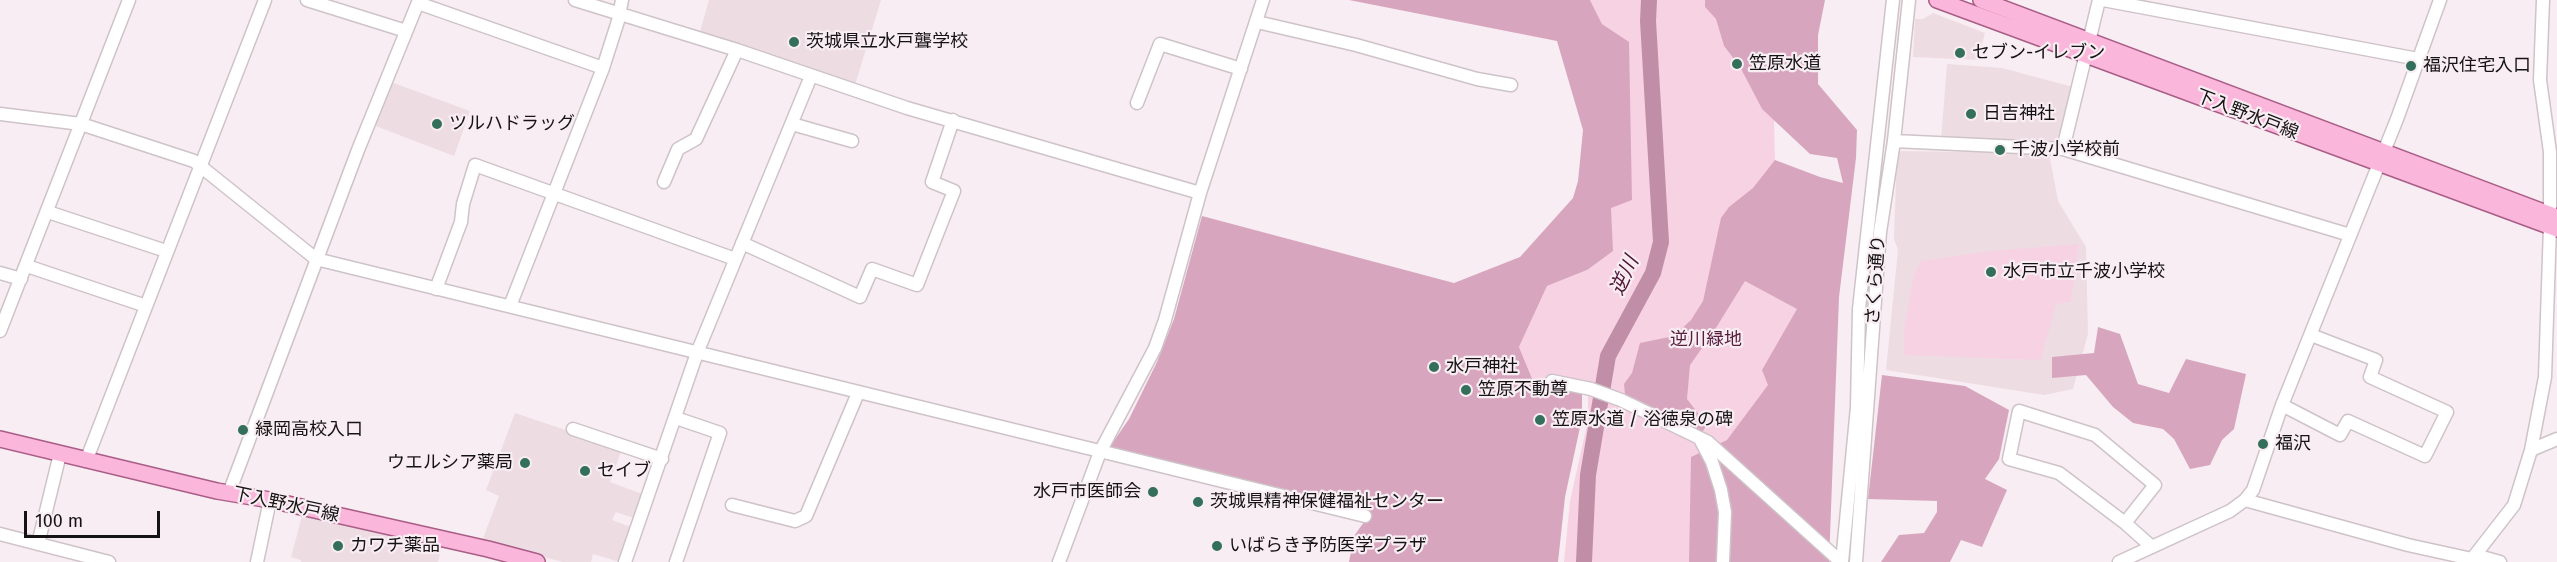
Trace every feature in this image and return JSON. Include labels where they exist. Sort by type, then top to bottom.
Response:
[{"type":"main road","name":"下入野水戸線","points":[[1937,0],[2086,47],[2553,222]]},
{"type":"main road","name":"下入野水戸線","points":[[1981,0],[2086,47]]},
{"type":"main road","name":"下入野水戸線","points":[[0,439],[86,461],[270,500],[537,562]]},
{"type":"street","points":[[0,331],[129,0]]},
{"type":"street","points":[[86,461],[265,0]]},
{"type":"street","points":[[307,0],[406,31]]},
{"type":"street","points":[[575,0],[952,120],[1200,194]]},
{"type":"street","points":[[510,306],[603,68],[622,0]]},
{"type":"street","points":[[1059,562],[1100,452],[1155,348],[1200,194],[1263,0]]},
{"type":"street","name":"さくら通り","points":[[1842,562],[1857,407],[1861,286],[1893,0]]},
{"type":"street","name":"さくら通り","points":[[1856,562],[1880,232],[1894,141],[1909,0]]},
{"type":"street","points":[[2063,149],[2099,0]]},
{"type":"street","points":[[2103,0],[2418,59]]},
{"type":"street","points":[[2119,562],[2209,521],[2245,500],[2253,489],[2282,405],[2381,158],[2440,0]]},
{"type":"street","points":[[2245,500],[2408,545],[2472,559],[2514,505],[2531,450],[2545,377],[2553,222],[2550,152],[2540,80],[2543,0]]},
{"type":"street","points":[[230,493],[316,259],[418,1],[603,68]]},
{"type":"street","points":[[1257,22],[1356,45],[1477,79],[1510,85]]},
{"type":"street","points":[[1137,103],[1160,44],[1241,69]]},
{"type":"street","points":[[664,182],[678,148],[696,139],[737,51]]},
{"type":"street","points":[[626,562],[697,353],[811,76]]},
{"type":"street","points":[[0,114],[81,124],[194,161],[316,259],[1365,516]]},
{"type":"street","points":[[742,243],[860,297],[872,269],[917,285],[954,191],[932,182],[952,120]]},
{"type":"street","points":[[792,124],[852,141]]},
{"type":"street","points":[[1894,141],[2063,149],[2350,235]]},
{"type":"street","points":[[436,289],[461,222],[475,165],[735,259]]},
{"type":"street","points":[[48,212],[166,251]]},
{"type":"street","points":[[27,266],[146,306]]},
{"type":"street","points":[[0,273],[21,279]]},
{"type":"street","points":[[2282,405],[2340,435],[2348,421],[2425,456],[2447,412],[2370,377],[2376,360],[2311,334]]},
{"type":"street","points":[[1552,381],[1591,389],[1614,397],[1708,442],[1842,562]]},
{"type":"street","points":[[732,505],[795,521],[806,516],[858,393]]},
{"type":"street","points":[[2125,523],[2155,485],[2095,435],[2019,411],[2009,459],[2059,473],[2125,523],[2152,547]]},
{"type":"street","points":[[676,418],[720,433],[676,562]]},
{"type":"street","points":[[573,429],[662,459]]},
{"type":"street","points":[[1700,439],[1712,462],[1721,490],[1725,512],[1723,562]]},
{"type":"street","points":[[2531,450],[2557,439]]},
{"type":"street","points":[[38,544],[60,454]]},
{"type":"street","points":[[257,562],[270,500]]},
{"type":"street","points":[[0,534],[109,562]]},
{"type":"street","points":[[2475,555],[2500,562]]},
{"type":"shaded area","name":"茨城県立水戸聾学校","points":[[709,0],[881,0],[855,85],[699,35]]},
{"type":"shaded area","points":[[1933,13],[1985,33],[1978,60],[1913,57],[1915,19],[1923,19]]},
{"type":"shaded area","points":[[1947,64],[2002,68],[2073,87],[2062,142],[1941,140]]},
{"type":"shaded area","points":[[391,82],[470,111],[454,156],[373,125]]},
{"type":"shaded area","name":"水戸市立千波小学校","points":[[1897,151],[2049,153],[2058,201],[2086,247],[2088,334],[2073,389],[2044,395],[1886,370],[1898,250],[1894,239]]},
{"type":"shaded area","points":[[515,413],[622,449],[610,482],[645,495],[637,519],[616,512],[612,520],[634,528],[620,562],[593,554],[591,562],[563,562],[482,541],[499,496],[486,490]]},
{"type":"shaded area","points":[[302,516],[442,546],[438,562],[301,562],[291,557]]},
{"type":"green space","points":[[1349,0],[1590,0],[1602,24],[1629,42],[1632,200],[1611,208],[1613,251],[1587,270],[1547,286],[1519,347],[1533,381],[1540,387],[1547,385],[1582,393],[1582,418],[1565,497],[1558,562],[1349,562],[1354,536],[1369,515],[1109,448],[1129,419],[1157,362],[1174,319],[1202,216],[1454,283],[1520,257],[1573,198],[1578,181],[1583,130],[1557,41]]},
{"type":"green space","name":"逆川緑地","points":[[1590,0],[1705,0],[1705,7],[1716,18],[1724,46],[1740,67],[1762,109],[1774,119],[1775,160],[1830,192],[1783,562],[1564,562],[1570,501],[1588,420],[1588,393],[1533,381],[1519,347],[1547,286],[1587,270],[1611,208],[1629,43],[1602,24]]},
{"type":"green space","points":[[1705,0],[1825,0],[1818,35],[1818,84],[1857,130],[1856,158],[1839,297],[1829,562],[1689,562],[1691,457],[1727,440],[1768,385],[1762,370],[1797,309],[1745,281],[1690,365],[1687,399],[1707,425],[1700,435],[1680,420],[1625,394],[1624,384],[1632,373],[1640,343],[1674,336],[1691,320],[1703,301],[1721,218],[1729,207],[1753,188],[1775,160],[1843,183],[1837,158],[1810,154],[1762,109],[1740,67],[1724,46],[1716,19],[1705,7]]},
{"type":"green space","points":[[2079,244],[2071,302],[2056,304],[2041,360],[1904,355],[1904,330],[1914,275],[1921,261],[1990,251]]},
{"type":"green space","points":[[2098,327],[2120,334],[2138,384],[2169,393],[2186,359],[2246,374],[2234,429],[2222,440],[2210,465],[2190,469],[2174,439],[2163,429],[2133,423],[2113,407],[2086,375],[2052,378],[2052,357],[2094,353]]},
{"type":"green space","points":[[1882,375],[1965,386],[2009,410],[1999,459],[1985,479],[2007,490],[1982,547],[1961,540],[1950,562],[1881,562],[1899,535],[1924,533],[1937,512],[1937,501],[1868,499]]},
{"type":"waterway","name":"逆川","points":[[1584,562],[1588,475],[1608,356],[1653,273],[1661,242],[1648,21],[1649,0]]},
{"type":"place","name":"茨城県立水戸聾学校","points":[[794,42]]},
{"type":"place","name":"セブン-イレブン","points":[[1960,53]]},
{"type":"place","name":"笠原水道","points":[[1737,64]]},
{"type":"place","name":"福沢住宅入口","points":[[2411,66]]},
{"type":"place","name":"日吉神社","points":[[1971,114]]},
{"type":"place","name":"ツルハドラッグ","points":[[437,124]]},
{"type":"place","name":"千波小学校前","points":[[2000,150]]},
{"type":"place","name":"水戸市立千波小学校","points":[[1991,272]]},
{"type":"place","name":"水戸神社","points":[[1434,367]]},
{"type":"place","name":"笠原不動尊","points":[[1466,390]]},
{"type":"place","name":"笠原水道 / 浴徳泉の碑","points":[[1540,420]]},
{"type":"place","name":"緑岡高校入口","points":[[243,430]]},
{"type":"place","name":"福沢","points":[[2263,444]]},
{"type":"place","name":"ウエルシア薬局","points":[[525,463]]},
{"type":"place","name":"セイブ","points":[[585,471]]},
{"type":"place","name":"水戸市医師会","points":[[1153,492]]},
{"type":"place","name":"茨城県精神保健福祉センター","points":[[1198,502]]},
{"type":"place","name":"カワチ薬品","points":[[338,546]]},
{"type":"place","name":"いばらき予防医学プラザ","points":[[1217,546]]}]
